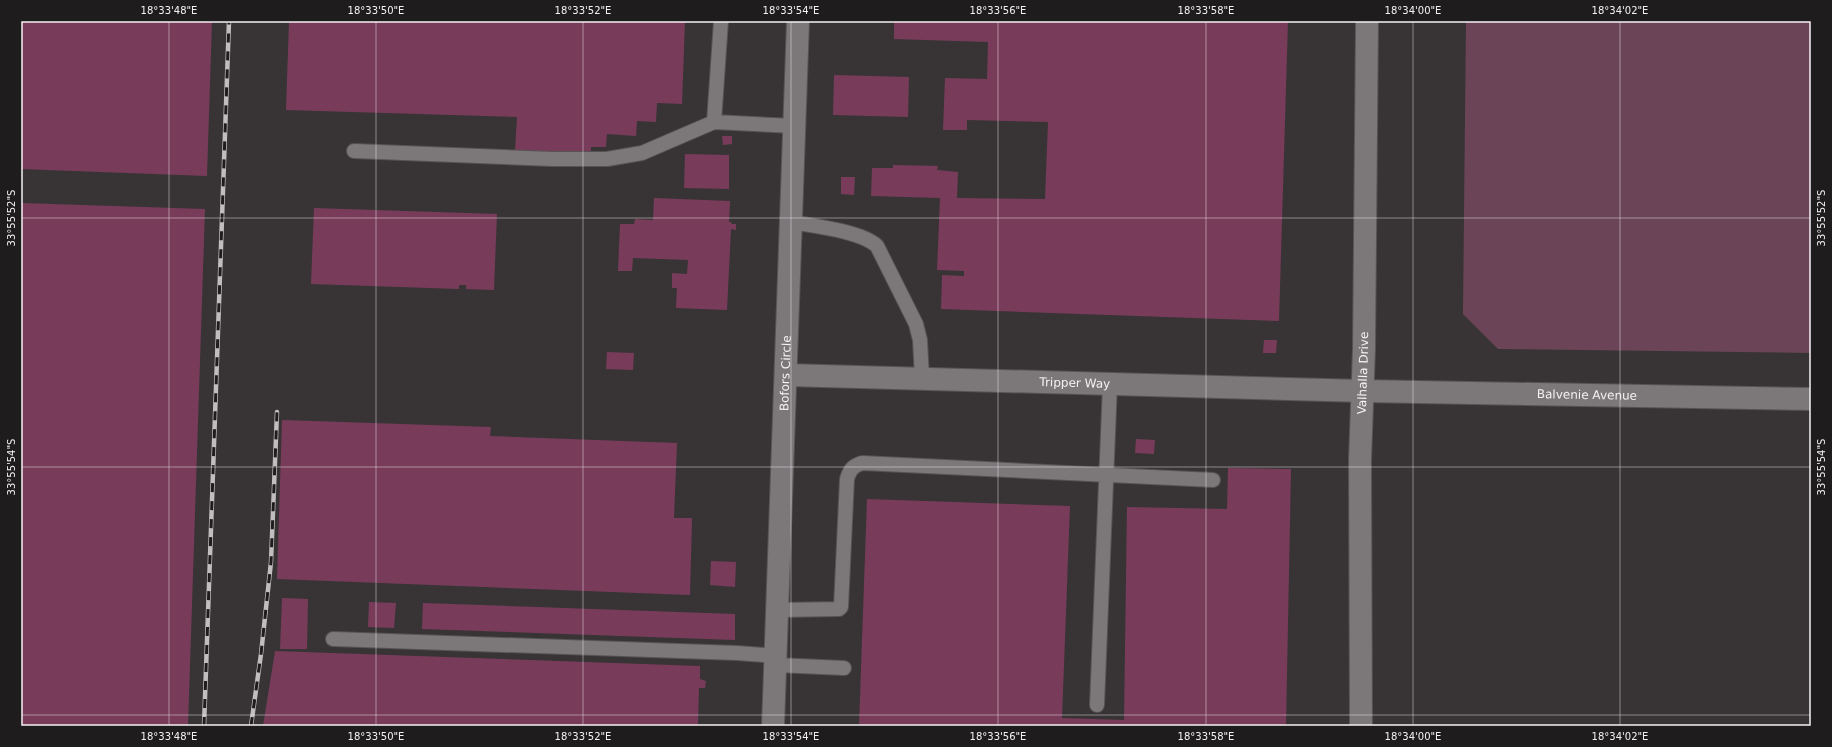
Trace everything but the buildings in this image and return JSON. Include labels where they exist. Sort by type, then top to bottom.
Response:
[{"type":"street","name":"Bofors Circle","points":[[774,726],[798,21]]},
{"type":"street","name":"Valhalla Drive","points":[[1361,726],[1360,460],[1363,391],[1368,21]]},
{"type":"street","name":"Tripper Way","points":[[787,375],[1363,391]]},
{"type":"street","name":"Balvenie Avenue","points":[[1363,391],[1811,398]]},
{"type":"lane","points":[[714,122],[721,21]]},
{"type":"lane","points":[[354,150],[552,160],[607,159],[642,153],[714,122],[794,126]]},
{"type":"lane","points":[[792,222],[831,228],[871,240],[877,246],[916,324],[920,340],[922,378]]},
{"type":"lane","points":[[1097,705],[1110,384]]},
{"type":"lane","points":[[779,610],[839,609],[841,607],[847,479],[850,470],[855,465],[862,463],[1213,480]]},
{"type":"lane","points":[[333,639],[737,653],[776,661],[844,668]]},
{"type":"shaded area","points":[[1466,21],[1811,21],[1811,353],[1498,349],[1463,314]]},
{"type":"railway","points":[[204,726],[229,21]]},
{"type":"railway","points":[[251,726],[261,654],[271,562],[277,412]]}]
